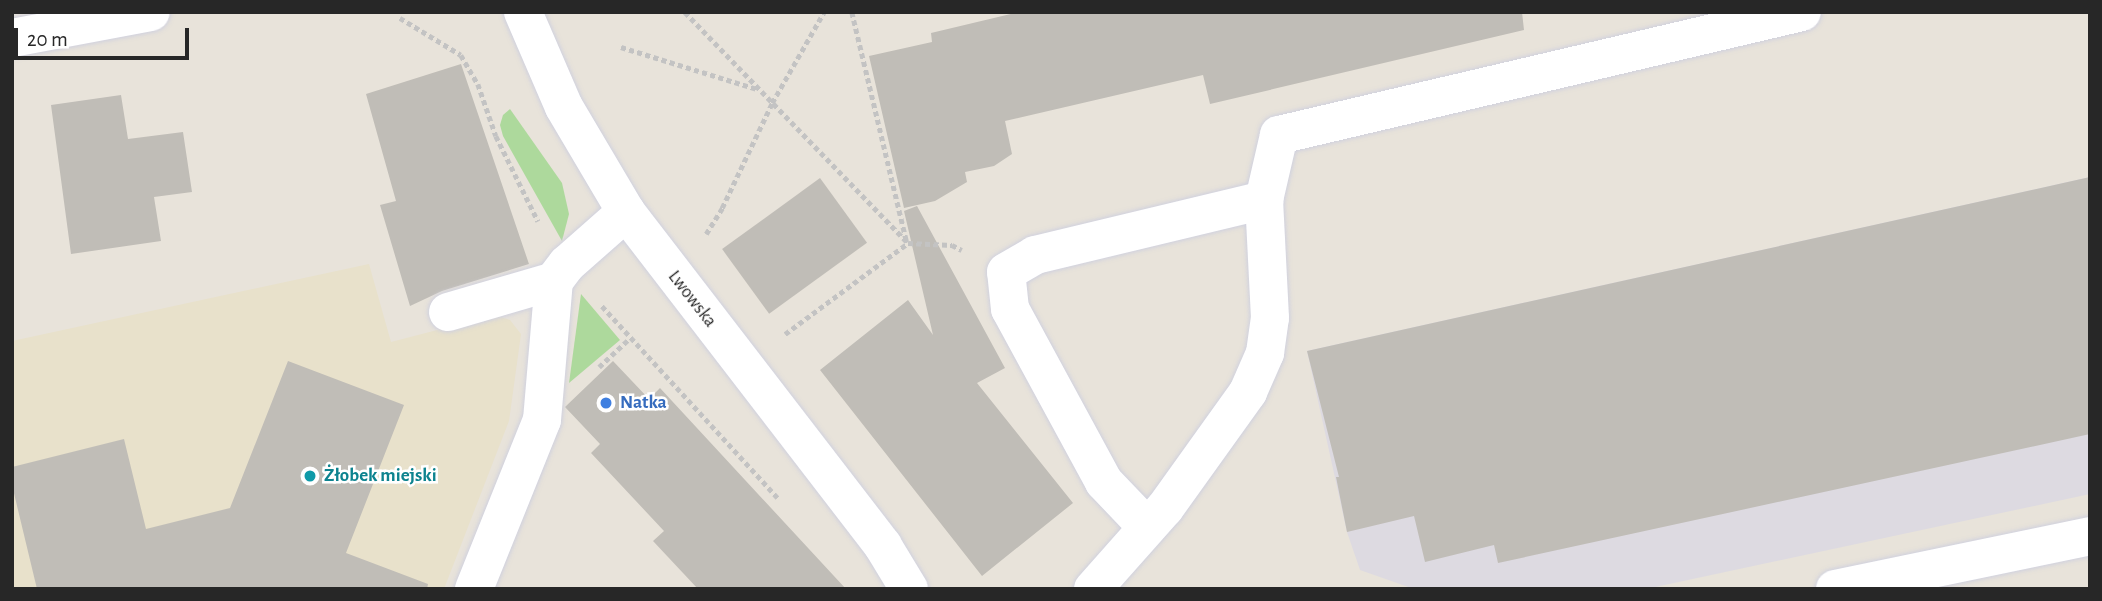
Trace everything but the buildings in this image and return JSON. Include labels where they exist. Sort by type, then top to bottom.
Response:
[{"type":"street","points":[[12,38],[151,12]]},
{"type":"street","name":"Lwowska","points":[[523,12],[564,107],[626,212],[679,284],[746,366],[902,576],[928,589]]},
{"type":"street","points":[[1093,589],[1146,526],[1165,508],[1248,392],[1265,353],[1270,318],[1264,200],[1279,135],[1802,12]]},
{"type":"street","points":[[1146,526],[1104,482],[1010,309],[1006,272],[1035,255],[1264,200]]},
{"type":"street","points":[[448,312],[560,273],[626,212]]},
{"type":"street","points":[[474,589],[542,420],[560,273]]},
{"type":"street","points":[[1835,589],[2090,536]]},
{"type":"path","points":[[685,12],[908,243]]},
{"type":"path","points":[[706,234],[722,208],[772,103],[824,12]]},
{"type":"path","points":[[852,12],[908,243]]},
{"type":"path","points":[[400,18],[461,55],[478,83],[496,136],[546,237],[560,273]]},
{"type":"path","points":[[621,47],[760,90]]},
{"type":"path","points":[[746,366],[908,243],[952,245],[1006,272]]},
{"type":"path","points":[[630,338],[786,507]]},
{"type":"shaded area","points":[[2090,177],[2090,494],[1646,589],[1414,589],[1360,570],[1347,532],[1307,351]]},
{"type":"shaded area","points":[[369,264],[391,342],[495,315],[510,320],[521,334],[509,421],[444,589],[12,589],[12,341]]},
{"type":"green space","points":[[510,109],[562,183],[569,214],[562,241],[503,136],[500,125],[503,115]]},
{"type":"green space","points":[[581,294],[620,340],[569,383]]},
{"type":"place","name":"Natka","points":[[606,403]]},
{"type":"place","name":"Żłobek miejski","points":[[310,476]]}]
